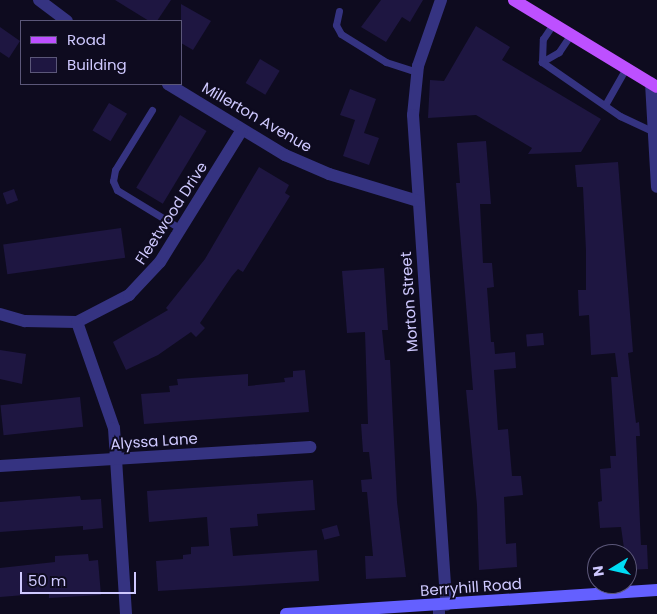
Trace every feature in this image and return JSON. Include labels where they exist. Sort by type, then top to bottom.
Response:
[{"type":"main road","points":[[514,0],[654,85]]},
{"type":"street","points":[[39,0],[66,20]]},
{"type":"street","name":"Morton Street","points":[[441,0],[429,25],[417,72],[413,115],[441,608]]},
{"type":"street","name":"Millerton Avenue","points":[[170,85],[285,155],[329,174],[418,201]]},
{"type":"street","points":[[654,85],[657,187]]},
{"type":"street","name":"Fleetwood Drive","points":[[0,314],[25,321],[77,322],[130,295],[146,280],[182,229],[242,130]]},
{"type":"street","points":[[77,322],[110,407],[117,460],[126,614]]},
{"type":"street","name":"Alyssa Lane","points":[[0,466],[310,447]]},
{"type":"street","name":"Berryhill Road","points":[[286,614],[441,608],[657,590]]},
{"type":"lane","points":[[339,11],[336,25],[341,34],[386,62],[417,72]]},
{"type":"lane","points":[[542,62],[543,39],[552,24]]},
{"type":"lane","points":[[542,62],[559,52],[571,34]]},
{"type":"lane","points":[[542,62],[605,105],[654,132]]},
{"type":"lane","points":[[605,105],[626,68]]},
{"type":"lane","points":[[152,110],[115,170],[112,181],[117,190],[182,229]]},
{"type":"building","points":[[115,0],[171,0],[158,20],[147,20]]},
{"type":"building","points":[[381,0],[423,0],[410,22],[402,17],[386,42],[361,27]]},
{"type":"building","points":[[181,4],[211,21],[193,50],[182,44]]},
{"type":"building","points":[[476,26],[510,47],[502,60],[601,119],[581,152],[528,154],[532,148],[476,115],[428,118],[430,80],[444,81]]},
{"type":"building","points":[[0,27],[20,41],[9,58],[0,52]]},
{"type":"building","points":[[260,59],[280,71],[265,95],[246,83]]},
{"type":"building","points":[[350,89],[376,99],[364,133],[379,138],[369,165],[343,156],[355,120],[340,115]]},
{"type":"building","points":[[109,103],[127,114],[111,141],[93,130]]},
{"type":"building","points":[[180,115],[207,131],[163,204],[136,188]]},
{"type":"building","points":[[486,141],[491,204],[480,204],[483,263],[492,263],[494,287],[487,288],[491,342],[494,342],[495,354],[515,352],[516,368],[494,370],[498,430],[508,429],[512,476],[521,476],[523,495],[504,497],[506,544],[516,543],[517,567],[479,570],[477,505],[466,390],[473,390],[456,183],[460,183],[457,143]]},
{"type":"building","points":[[618,162],[633,352],[628,353],[636,423],[639,422],[640,436],[636,436],[641,545],[647,545],[648,569],[637,570],[637,544],[623,544],[621,527],[600,528],[598,502],[602,501],[600,469],[611,468],[610,456],[616,456],[611,377],[618,377],[615,353],[591,355],[589,315],[579,316],[578,290],[586,290],[586,251],[583,187],[577,187],[575,165]]},
{"type":"building","points":[[259,167],[289,185],[285,193],[290,196],[243,272],[238,269],[232,276],[200,323],[205,328],[196,337],[191,332],[158,355],[126,370],[113,342],[168,310],[166,308],[205,259]]},
{"type":"building","points":[[14,189],[18,200],[7,204],[3,193]]},
{"type":"building","points":[[121,228],[125,258],[7,274],[3,245]]},
{"type":"building","points":[[384,268],[388,330],[382,330],[385,360],[390,360],[397,502],[406,577],[366,579],[365,556],[373,556],[367,492],[362,492],[361,480],[372,479],[369,452],[363,452],[361,424],[368,424],[365,332],[347,333],[342,271]]},
{"type":"building","points":[[543,333],[544,345],[527,346],[526,334]]},
{"type":"building","points":[[0,350],[26,354],[22,384],[0,379]]},
{"type":"building","points":[[305,370],[309,412],[144,424],[141,394],[170,392],[169,386],[178,385],[177,379],[248,374],[248,386],[285,382],[284,378],[293,377],[293,371]]},
{"type":"building","points":[[80,397],[83,427],[4,435],[0,405]]},
{"type":"building","points":[[313,480],[315,510],[257,514],[258,526],[230,528],[233,556],[317,550],[319,581],[158,591],[156,561],[183,559],[183,555],[191,554],[191,547],[209,546],[207,517],[149,522],[147,491]]},
{"type":"building","points":[[80,496],[81,500],[101,499],[103,528],[83,530],[83,526],[0,532],[0,502]]},
{"type":"building","points":[[337,525],[340,536],[324,540],[322,529]]},
{"type":"building","points":[[88,554],[89,561],[98,560],[101,595],[49,598],[49,593],[0,597],[0,568],[55,562],[55,556]]}]
